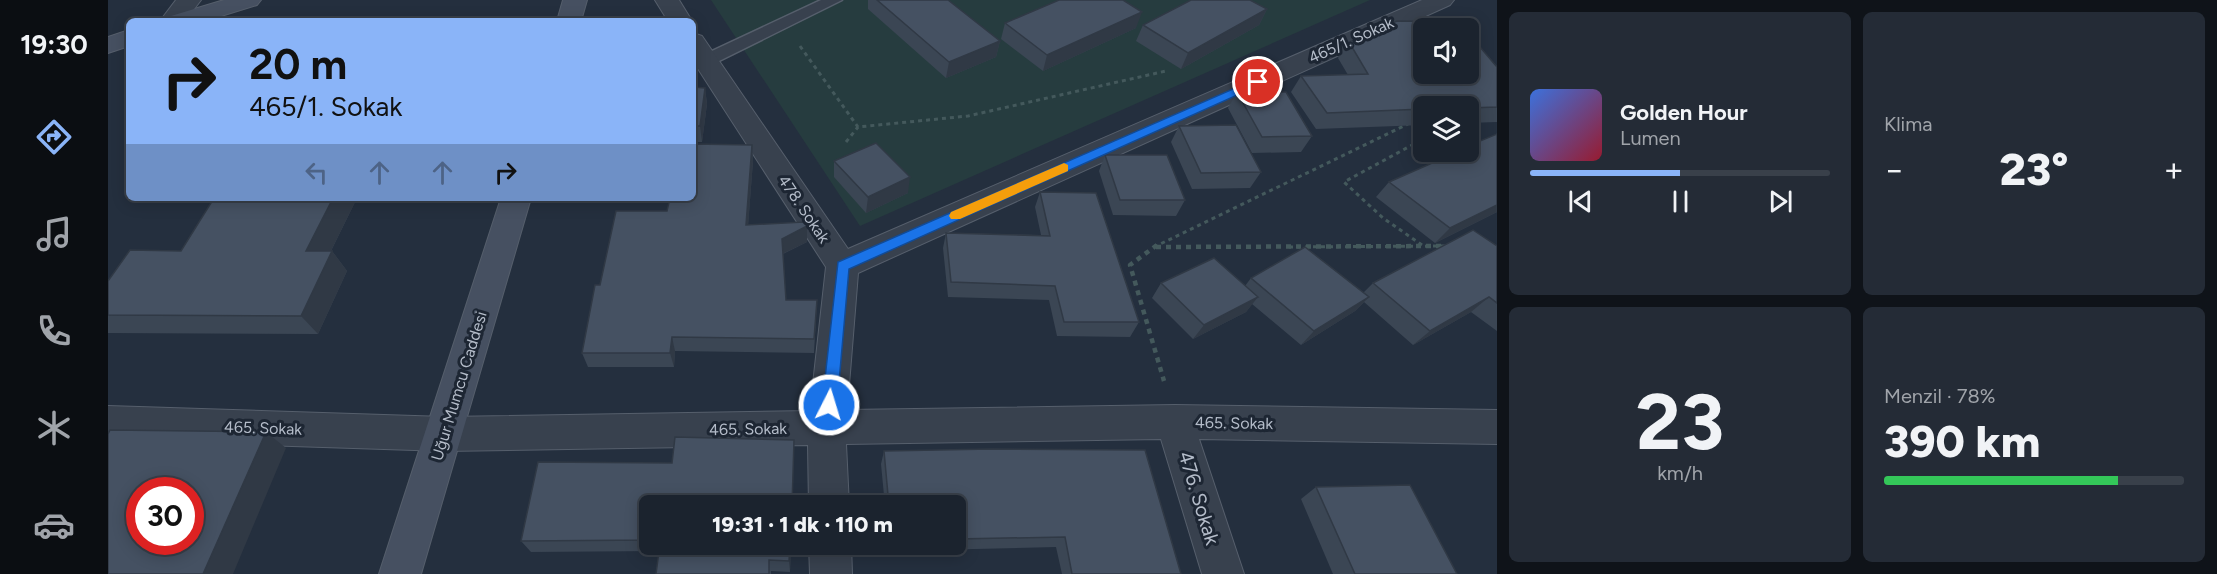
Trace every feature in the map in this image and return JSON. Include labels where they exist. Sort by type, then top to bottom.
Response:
[{"type":"street","points":[[174,18],[189,0]]},
{"type":"street","points":[[190,18],[249,0]]},
{"type":"street","points":[[570,18],[575,0]]},
{"type":"street","points":[[667,0],[678,18]]},
{"type":"street","name":"465/1. Sokak","points":[[842,266],[1441,8]]},
{"type":"street","points":[[108,45],[126,39]]},
{"type":"street","name":"478. Sokak","points":[[699,51],[842,266]]},
{"type":"street","name":"Uğur Mumcu Caddesi","points":[[400,574],[515,201]]},
{"type":"street","points":[[829,495],[827,428],[842,266]]},
{"type":"street","name":"465. Sokak","points":[[108,423],[445,434],[1175,422],[1497,427]]},
{"type":"street","name":"476. Sokak","points":[[1175,422],[1223,574]]},
{"type":"street","points":[[830,555],[831,574]]},
{"type":"lane","points":[[699,51],[783,22],[834,0]]},
{"type":"path","points":[[783,22],[858,127]]},
{"type":"path","points":[[846,142],[858,127],[968,116],[1166,71]]},
{"type":"path","points":[[1175,422],[1130,265],[1153,247],[1413,122]]},
{"type":"path","points":[[1413,145],[1344,183],[1383,218],[1423,246]]},
{"type":"path","points":[[1153,247],[1455,246]]},
{"type":"green space","points":[[711,0],[1370,0],[860,226]]},
{"type":"building","points":[[877,0],[948,0],[1000,41],[949,62]]},
{"type":"building","points":[[1059,0],[1123,0],[1142,12],[1047,55],[1005,23]]},
{"type":"building","points":[[1191,0],[1250,0],[1267,9],[1188,53],[1143,25]]},
{"type":"building","points":[[1397,21],[1413,21],[1413,84],[1479,84],[1479,46],[1497,67],[1497,107],[1479,108],[1479,96],[1413,96],[1413,109],[1327,113],[1301,76],[1368,74],[1349,42]]},
{"type":"building","points":[[696,87],[705,88],[700,126],[696,126]]},
{"type":"building","points":[[1237,92],[1286,92],[1312,136],[1262,137]]},
{"type":"building","points":[[1236,125],[1261,172],[1201,173],[1179,126]]},
{"type":"building","points":[[1497,134],[1497,205],[1450,228],[1389,182],[1434,162],[1479,162],[1479,141]]},
{"type":"building","points":[[876,143],[910,177],[868,197],[834,161]]},
{"type":"building","points":[[696,144],[752,145],[746,225],[804,222],[807,226],[782,239],[786,300],[817,300],[814,339],[672,337],[670,353],[582,353],[595,285],[600,285],[616,211],[667,211],[669,201],[696,201]]},
{"type":"building","points":[[1105,155],[1167,155],[1185,200],[1120,200]]},
{"type":"building","points":[[1040,192],[1096,193],[1139,322],[1064,322],[1055,286],[951,282],[946,233],[1050,236]]},
{"type":"building","points":[[212,201],[331,201],[306,251],[332,251],[301,316],[108,315],[108,281],[130,250],[181,251]]},
{"type":"building","points":[[1473,230],[1497,246],[1497,303],[1489,297],[1430,331],[1373,283]]},
{"type":"building","points":[[1305,247],[1369,297],[1314,331],[1251,278]]},
{"type":"building","points":[[1214,258],[1258,297],[1204,325],[1161,283]]},
{"type":"building","points":[[110,430],[266,432],[203,574],[108,574],[108,434]]},
{"type":"building","points":[[675,437],[794,440],[792,495],[639,495],[639,540],[521,541],[538,462],[672,463]]},
{"type":"building","points":[[1145,450],[1181,574],[1072,574],[1065,537],[966,539],[966,495],[888,495],[884,451]]},
{"type":"building","points":[[1410,485],[1457,574],[1355,574],[1316,487]]},
{"type":"building","points":[[659,555],[789,555],[789,561],[769,560],[769,574],[656,574]]},
{"type":"slow traffic","points":[[955,216],[1064,168]]},
{"type":"route","points":[[829,405],[842,266],[1258,82]]}]
